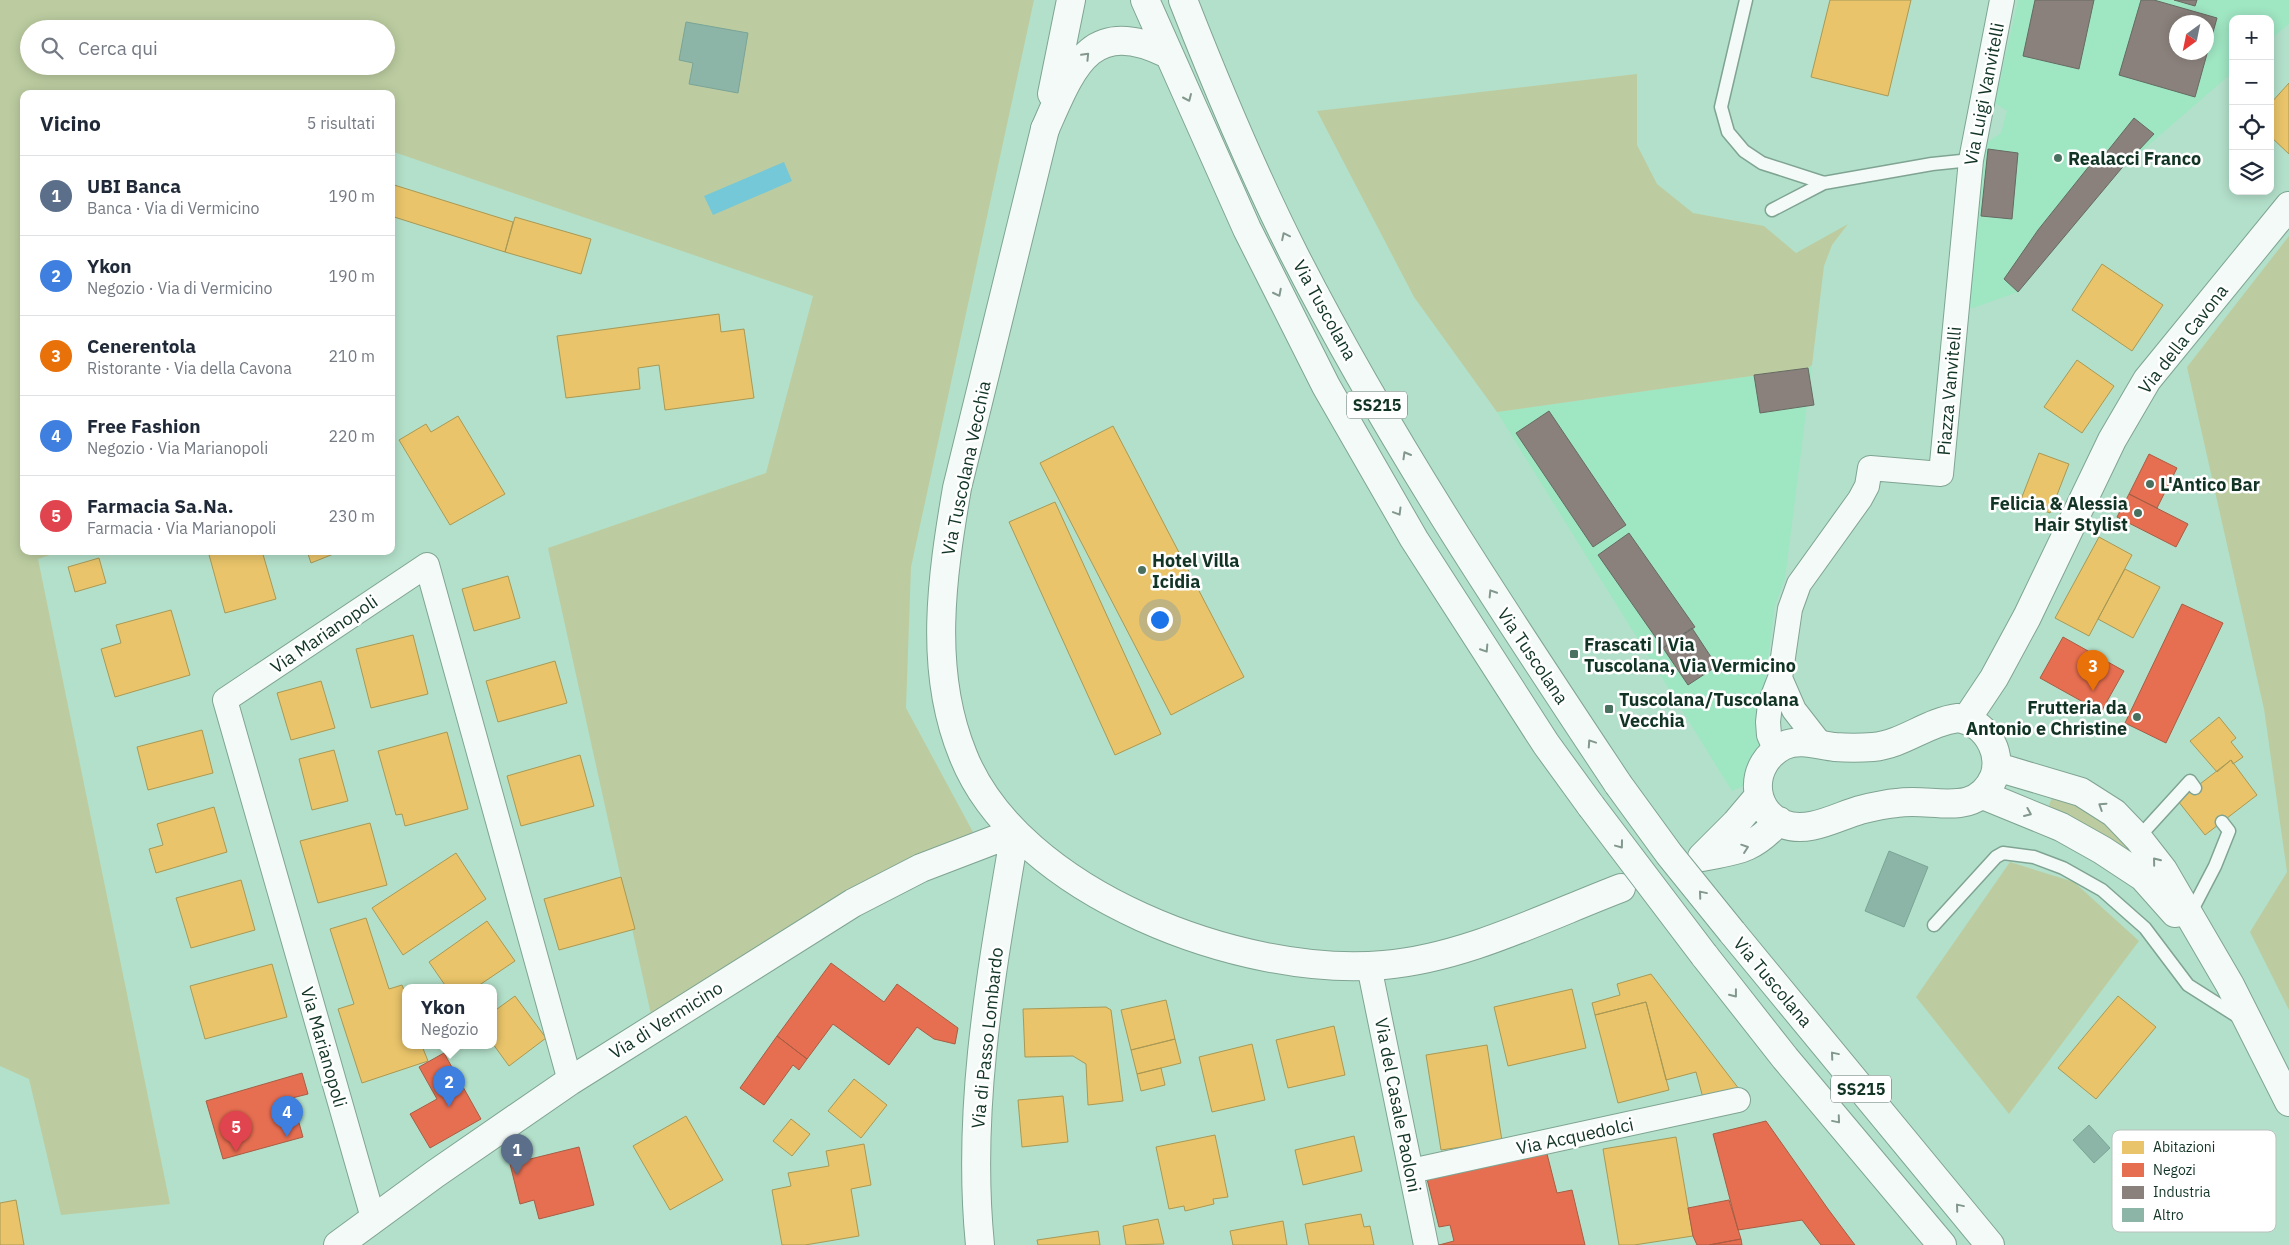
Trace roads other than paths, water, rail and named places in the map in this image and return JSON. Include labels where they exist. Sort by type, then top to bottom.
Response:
[{"type":"main road","points":[[1045,128],[1071,0]]},
{"type":"main road","name":"Via Tuscolana","points":[[1145,0],[1254,245],[1326,386],[1414,539],[1546,744],[1591,806],[1704,956],[1785,1058],[1942,1245]]},
{"type":"main road","name":"Via Tuscolana","points":[[1183,0],[1247,155],[1294,255],[1326,315],[1437,505],[1512,624],[1618,784],[1669,854],[1990,1245]]},
{"type":"main road","points":[[1045,128],[1073,71],[1096,46],[1106,42],[1128,40],[1151,45],[1168,54]]},
{"type":"main road","name":"Via Tuscolana Vecchia","points":[[1045,128],[957,488],[948,544],[941,617],[941,649],[953,724],[969,769],[987,798],[1015,832],[1048,861],[1116,904],[1177,931],[1225,948],[1262,956],[1306,962],[1369,966],[1419,960],[1471,946],[1621,888]]},
{"type":"main road","name":"Via della Cavona","points":[[1966,720],[1994,678],[2027,617],[2112,440],[2147,380],[2289,206]]},
{"type":"main road","points":[[1966,720],[1984,731],[1993,746],[1998,767],[1990,786],[1983,795],[1967,803],[1902,802],[1879,805],[1811,826],[1797,827],[1779,822],[1761,804],[1758,797],[1759,773],[1765,761],[1784,746],[1800,742],[1822,746],[1854,748],[1884,746],[1901,741],[1941,721],[1966,720]]},
{"type":"main road","points":[[1998,767],[2081,792],[2114,813],[2138,838],[2163,870],[2230,986],[2289,1102]]},
{"type":"main road","points":[[1983,795],[2061,827],[2102,850],[2142,877],[2182,920],[2230,986]]},
{"type":"main road","points":[[1758,797],[1736,823],[1702,857],[1741,850],[1753,845],[1766,836],[1779,822]]},
{"type":"main road","name":"Via di Vermicino","points":[[338,1245],[373,1218],[570,1081],[853,903],[921,868],[1015,832]]},
{"type":"main road","name":"Via di Passo Lombardo","points":[[980,1245],[976,1164],[979,1076],[989,984],[1015,832]]},
{"type":"street","name":"Via Luigi Vanvitelli","points":[[1967,189],[2002,0]]},
{"type":"street","name":"Piazza Vanvitelli","points":[[1780,678],[1790,609],[1800,584],[1860,499],[1867,486],[1870,468],[1941,474],[1967,189]]},
{"type":"street","name":"Via Marianopoli","points":[[373,1218],[225,700],[427,565],[570,1081]]},
{"type":"street","points":[[1780,678],[1794,710],[1822,746]]},
{"type":"street","points":[[1776,751],[1769,735],[1768,722],[1770,704],[1780,678]]},
{"type":"street","name":"Via del Casale Paoloni","points":[[1369,966],[1426,1245]]},
{"type":"street","name":"Via Acquedolci","points":[[1411,1171],[1738,1100]]},
{"type":"lane","points":[[1746,0],[1721,107],[1728,132],[1744,151],[1762,163],[1824,183]]},
{"type":"lane","points":[[1772,210],[1824,183],[1932,164],[1971,160]]},
{"type":"lane","points":[[2138,838],[2190,781],[2196,788]]},
{"type":"lane","points":[[2189,916],[2215,866],[2229,831],[2222,822]]},
{"type":"lane","points":[[1934,925],[1996,857],[2003,852],[2034,857],[2063,868],[2102,890],[2145,928],[2188,985],[2250,1024]]},
{"type":"water","points":[[784,162],[792,181],[713,215],[704,196]]},
{"type":"place","name":"Realacci Franco","points":[[2058,158]]},
{"type":"place","name":"L'Antico Bar","points":[[2150,484]]},
{"type":"place","name":"Felicia & Alessia Hair Stylist","points":[[2138,513]]},
{"type":"place","name":"Hotel Villa Icidia","points":[[1142,570]]},
{"type":"place","name":"Frascati | Via Tuscolana, Via Vermicino","points":[[1574,654]]},
{"type":"place","name":"Cenerentola","points":[[2093,691]]},
{"type":"place","name":"Tuscolana/Tuscolana Vecchia","points":[[1609,709]]},
{"type":"place","name":"Frutteria da Antonio e Christine","points":[[2137,717]]},
{"type":"place","name":"Ykon","points":[[449,1107]]},
{"type":"place","name":"Free Fashion","points":[[287,1137]]},
{"type":"place","name":"Farmacia Sa.Na.","points":[[236,1152]]},
{"type":"place","name":"UBI Banca","points":[[517,1175]]}]
